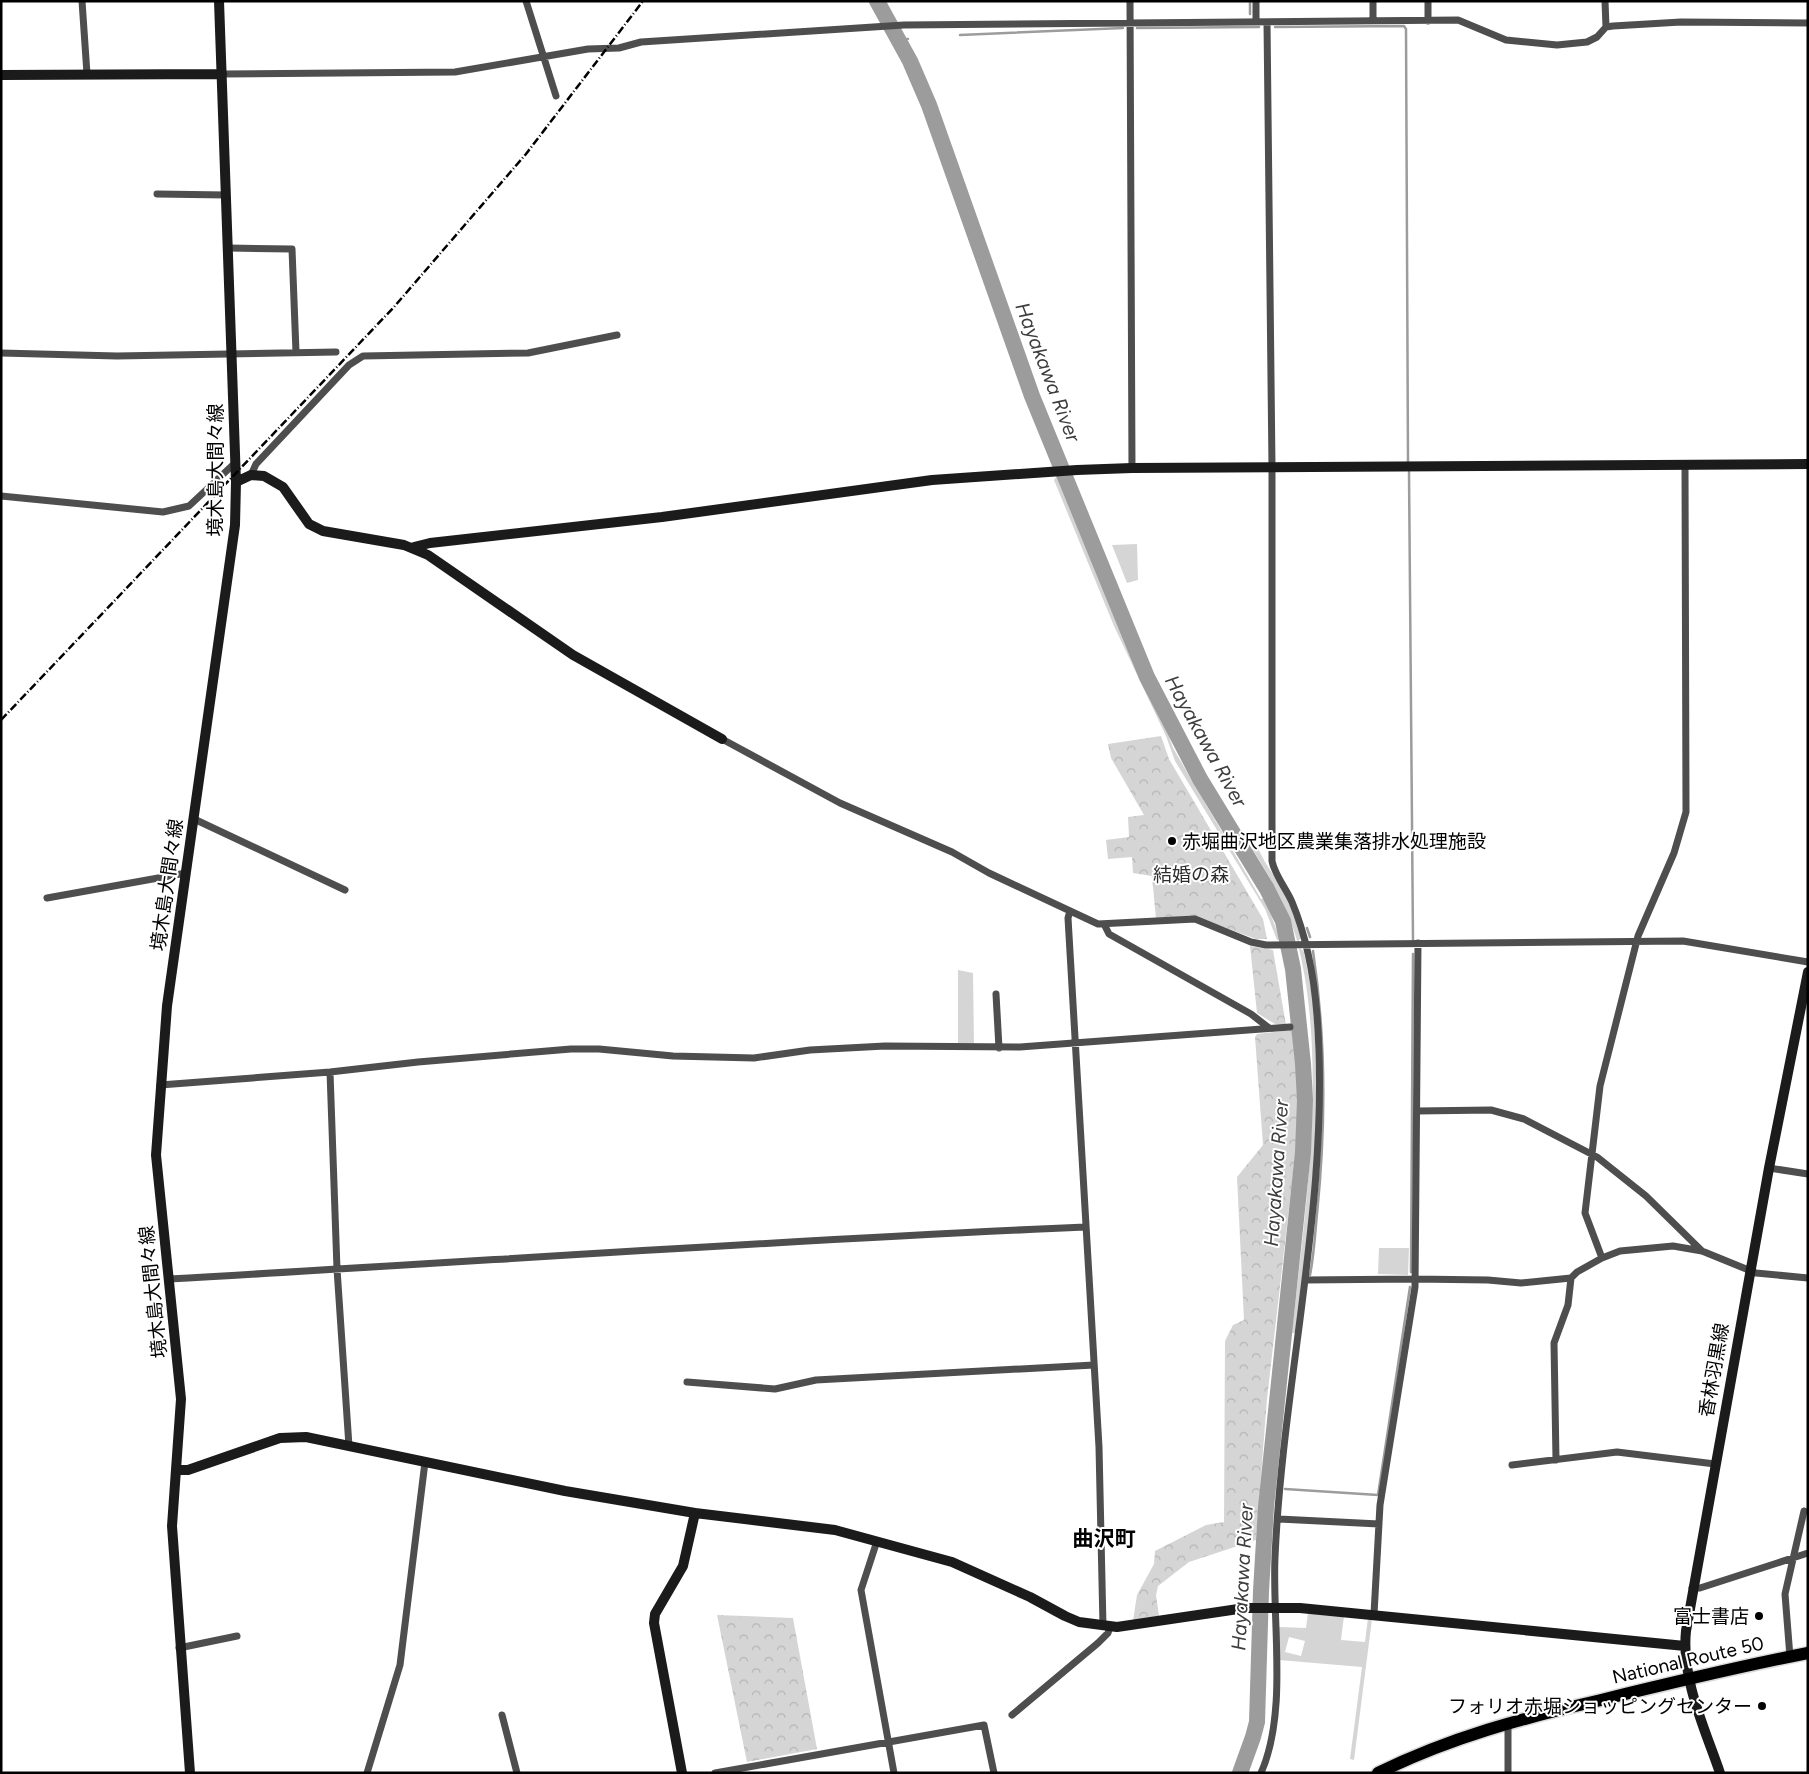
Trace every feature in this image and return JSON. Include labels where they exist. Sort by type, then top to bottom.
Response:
[{"type":"highway","name":"National Route 50","points":[[1378,1773],[1398,1768],[1476,1732],[1508,1722],[1690,1678],[1808,1653]]},
{"type":"street","points":[[82,1],[87,74]]},
{"type":"street","name":"境木島大間々線","points":[[190,1773],[179,1648],[172,1526],[181,1399],[157,1169],[160,1085],[167,1006],[235,525],[236,482],[219,1]]},
{"type":"street","points":[[526,1],[556,96]]},
{"type":"street","points":[[1130,1],[1132,468]]},
{"type":"street","points":[[1256,1],[1256,22]]},
{"type":"street","points":[[1373,1],[1373,21]]},
{"type":"street","points":[[1428,1],[1428,21]]},
{"type":"street","points":[[1,75],[455,72],[598,48],[618,48],[640,42],[904,25],[1458,20],[1506,40],[1557,45],[1587,42],[1597,37],[1606,27],[1605,1]]},
{"type":"street","points":[[1261,1773],[1267,1758],[1274,1728],[1275,1556],[1286,1434],[1305,1280],[1317,1159],[1319,1068],[1317,1013],[1304,944],[1292,901],[1275,872],[1272,861],[1272,467],[1267,22]]},
{"type":"street","points":[[1606,27],[1681,22],[1808,23]]},
{"type":"street","points":[[157,194],[226,195]]},
{"type":"street","points":[[228,248],[292,249],[296,352]]},
{"type":"street","points":[[251,475],[256,464],[349,365],[363,356],[528,353],[617,335]]},
{"type":"street","points":[[1,353],[117,356],[336,352]]},
{"type":"street","points":[[1,496],[135,510],[169,511],[189,506],[235,463]]},
{"type":"street","points":[[414,547],[430,543],[662,517],[932,480],[1052,471],[1132,468],[1808,464]]},
{"type":"street","points":[[1602,1258],[1585,1212],[1600,1086],[1636,942],[1671,861],[1686,812],[1685,465]]},
{"type":"street","points":[[236,482],[251,475],[264,476],[283,487],[309,524],[323,531],[414,547],[573,655],[722,739],[840,803],[952,852],[989,873],[1105,926],[1195,919],[1251,942],[1277,945],[1692,942],[1808,962]]},
{"type":"street","points":[[194,819],[345,890]]},
{"type":"street","points":[[47,898],[186,873]]},
{"type":"street","points":[[1012,1715],[1086,1655],[1108,1633],[1106,1627],[1099,1451],[1068,918],[1070,911]]},
{"type":"street","points":[[1105,926],[1109,934],[1251,1014],[1269,1028]]},
{"type":"street","points":[[1374,1614],[1379,1524],[1415,1279],[1418,944]]},
{"type":"street","name":"香林羽黒線","points":[[1720,1773],[1690,1678],[1685,1646],[1692,1588],[1769,1168],[1808,972]]},
{"type":"street","points":[[996,994],[999,1048]]},
{"type":"street","points":[[160,1085],[330,1072],[571,1049],[599,1049],[673,1056],[754,1058],[810,1050],[885,1046],[999,1048],[1247,1032],[1290,1027]]},
{"type":"street","points":[[330,1072],[336,1270],[349,1446]]},
{"type":"street","points":[[1417,1111],[1490,1110],[1504,1112],[1524,1119],[1591,1153],[1646,1196],[1702,1251]]},
{"type":"street","points":[[1769,1168],[1808,1174]]},
{"type":"street","points":[[169,1279],[894,1235],[1085,1227]]},
{"type":"street","points":[[1305,1280],[1488,1280],[1521,1283],[1571,1278],[1602,1258],[1620,1251],[1673,1246],[1702,1251],[1750,1271],[1808,1278]]},
{"type":"street","points":[[1556,1460],[1554,1344],[1568,1305],[1571,1278]]},
{"type":"street","points":[[688,1382],[775,1389],[816,1380],[1094,1365]]},
{"type":"street","points":[[176,1470],[188,1470],[288,1436],[349,1446],[565,1491],[695,1513],[835,1530],[952,1562],[1030,1597],[1064,1616],[1106,1627],[1250,1608],[1274,1608],[1374,1614],[1685,1646]]},
{"type":"street","points":[[1512,1464],[1617,1452],[1715,1464]]},
{"type":"street","points":[[367,1773],[400,1665],[425,1462]]},
{"type":"street","points":[[1790,1657],[1785,1604],[1792,1558],[1804,1512]]},
{"type":"street","points":[[682,1773],[654,1623],[655,1614],[683,1566],[695,1513]]},
{"type":"street","points":[[1279,1519],[1379,1524]]},
{"type":"street","points":[[877,1541],[861,1590],[894,1773]]},
{"type":"street","points":[[1692,1588],[1700,1588],[1808,1553]]},
{"type":"street","points":[[179,1648],[237,1636]]},
{"type":"street","points":[[502,1715],[517,1773]]},
{"type":"street","points":[[1508,1722],[1508,1773]]},
{"type":"street","points":[[715,1773],[984,1725],[994,1773]]},
{"type":"green space","points":[[1057,476],[1110,604],[1158,709],[1173,748],[1261,899],[1265,898],[1280,940],[1277,940],[1265,909],[1175,761],[1166,736],[1114,626],[1054,480]]},
{"type":"green space","points":[[1137,544],[1138,580],[1127,583],[1112,545]]},
{"type":"green space","name":"結婚の森","points":[[1161,736],[1169,759],[1263,919],[1267,939],[1256,939],[1194,916],[1156,919],[1152,876],[1133,873],[1132,857],[1108,859],[1106,840],[1129,837],[1128,817],[1144,815],[1111,758],[1108,744]]},
{"type":"green space","points":[[1253,839],[1286,895],[1302,937],[1299,940],[1300,948],[1304,952],[1314,1005],[1316,1071],[1315,1161],[1297,1333],[1292,1333],[1308,1185],[1313,1083],[1311,1032],[1306,983],[1296,937],[1292,924],[1269,876],[1248,842]]},
{"type":"green space","points":[[1250,946],[1273,950],[1286,1025],[1275,1024],[1257,1013]]},
{"type":"green space","points":[[958,970],[973,973],[974,1044],[958,1043]]},
{"type":"green space","points":[[1292,1030],[1298,1089],[1296,1147],[1267,1399],[1256,1540],[1189,1562],[1158,1586],[1156,1595],[1159,1616],[1133,1621],[1137,1595],[1154,1564],[1155,1551],[1206,1525],[1224,1522],[1225,1341],[1233,1325],[1244,1320],[1237,1177],[1263,1145],[1255,1037],[1257,1034]]},
{"type":"green space","points":[[1379,1248],[1409,1248],[1408,1275],[1378,1274]]},
{"type":"green space","points":[[1308,1613],[1344,1616],[1341,1640],[1365,1642],[1368,1618],[1372,1619],[1354,1760],[1350,1759],[1362,1667],[1279,1660],[1279,1627],[1306,1628]],"holes":[[[1289,1637],[1305,1641],[1301,1656],[1285,1652]]]},
{"type":"green space","points":[[717,1615],[793,1618],[817,1749],[747,1762]]},
{"type":"waterway","name":"Hayakawa River","points":[[877,1],[910,61],[929,105],[1032,396],[1147,677],[1200,779],[1267,889],[1283,921],[1293,969],[1305,1100],[1303,1152],[1266,1507],[1257,1722],[1240,1773]]},
{"type":"waterway","points":[[1250,1],[1250,14]]},
{"type":"waterway","points":[[1275,27],[1404,26],[1406,29],[1408,462]]},
{"type":"waterway","points":[[1137,28],[1259,27]]},
{"type":"waterway","points":[[960,35],[1123,28]]},
{"type":"waterway","points":[[900,40],[908,39]]},
{"type":"waterway","points":[[1409,472],[1413,940]]},
{"type":"waterway","points":[[1307,928],[1310,937]]},
{"type":"waterway","points":[[1310,1275],[1320,1181],[1323,1115],[1320,1016],[1313,951]]},
{"type":"waterway","points":[[1411,1272],[1413,954]]},
{"type":"waterway","points":[[1285,1489],[1378,1495],[1410,1287]]},
{"type":"waterway","name":"Hayakawa River","points":[[1266,1507],[1271,1507]]},
{"type":"railway","points":[[1,720],[394,307],[526,154],[643,1]]},
{"type":"place","name":"赤堀曲沢地区農業集落排水処理施設","points":[[1172,841]]},
{"type":"place","name":"富士書店","points":[[1759,1616]]},
{"type":"place","name":"フォリオ赤堀ショッピングセンター","points":[[1762,1706]]},
{"type":"district","name":"曲沢町","points":[[1104,1538]]}]
